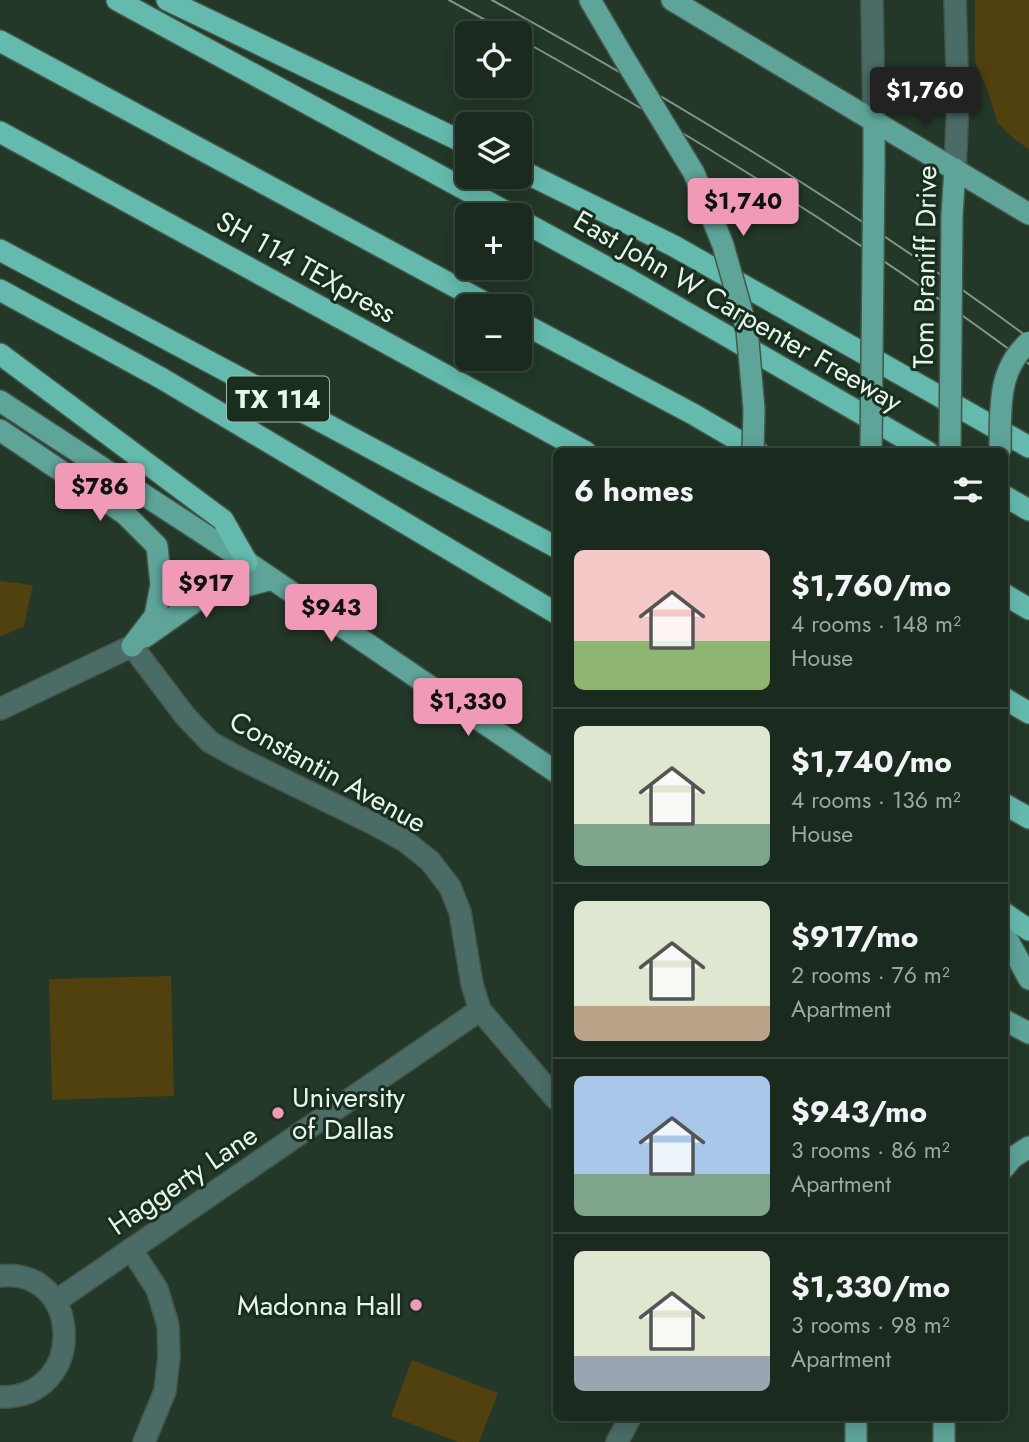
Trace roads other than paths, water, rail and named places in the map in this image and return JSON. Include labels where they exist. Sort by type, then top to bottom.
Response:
[{"type":"highway","points":[[117,0],[490,203]]},
{"type":"highway","points":[[167,0],[455,138]]},
{"type":"highway","name":"SH 114 TEXpress","points":[[0,41],[469,294]]},
{"type":"highway","name":"SH 114 TEXpress","points":[[0,132],[579,448]]},
{"type":"highway","points":[[532,176],[674,246],[1029,447]]},
{"type":"highway","name":"East John W Carpenter Freeway","points":[[532,226],[629,279],[921,448]]},
{"type":"highway","name":"TX 114","points":[[0,250],[553,545]]},
{"type":"highway","points":[[0,290],[161,378],[553,611]]},
{"type":"highway","points":[[532,328],[693,414],[748,448]]},
{"type":"highway","points":[[0,354],[223,520],[247,562]]},
{"type":"highway","points":[[1008,498],[1029,510]]},
{"type":"highway","points":[[1008,596],[1029,609]]},
{"type":"highway","points":[[1008,700],[1029,713]]},
{"type":"highway","points":[[1008,806],[1029,818]]},
{"type":"highway","points":[[1008,916],[1029,930]]},
{"type":"main road","points":[[590,0],[694,173],[723,245],[747,330],[755,448]]},
{"type":"main road","points":[[672,0],[1029,214]]},
{"type":"main road","name":"Tom Braniff Drive","points":[[871,448],[874,121]]},
{"type":"main road","name":"Tom Braniff Drive","points":[[950,448],[954,169]]},
{"type":"main road","points":[[1000,448],[1001,392],[1015,355],[1029,342]]},
{"type":"main road","points":[[0,401],[247,562],[553,769]]},
{"type":"main road","points":[[0,430],[125,514],[157,546],[161,585],[155,616],[132,646]]},
{"type":"main road","points":[[132,646],[199,599],[272,579]]},
{"type":"main road","points":[[1008,940],[1029,979]]},
{"type":"main road","points":[[1008,1022],[1029,1033]]},
{"type":"main road","points":[[1008,1163],[1029,1147]]},
{"type":"main road","points":[[856,1421],[856,1442]]},
{"type":"main road","points":[[944,1421],[944,1442]]},
{"type":"street","name":"Tom Braniff Drive","points":[[872,0],[874,121]]},
{"type":"street","name":"Tom Braniff Drive","points":[[954,169],[958,100],[955,0]]},
{"type":"street","points":[[0,709],[132,646]]},
{"type":"street","name":"Constantin Avenue","points":[[132,646],[186,717],[210,742],[405,841],[430,861],[450,887],[460,912],[472,984],[480,1010],[553,1095]]},
{"type":"street","name":"Haggerty Lane","points":[[56,1301],[480,1010]]},
{"type":"street","points":[[131,1250],[157,1289],[168,1325],[169,1356],[165,1391],[144,1442]]},
{"type":"street","points":[[0,1276],[8,1275],[31,1281],[56,1301],[62,1314],[65,1339],[58,1366],[48,1379],[36,1388],[11,1397],[0,1396]]},
{"type":"street","points":[[617,1442],[628,1421]]},
{"type":"tram line","points":[[449,0],[487,21]]},
{"type":"tram line","points":[[492,0],[630,78],[766,160],[899,246],[1029,338]]},
{"type":"tram line","points":[[532,46],[651,114],[780,193],[906,276],[1029,364]]},
{"type":"place","name":"University of Dallas","points":[[278,1113]]},
{"type":"place","name":"Madonna Hall","points":[[416,1305]]}]
